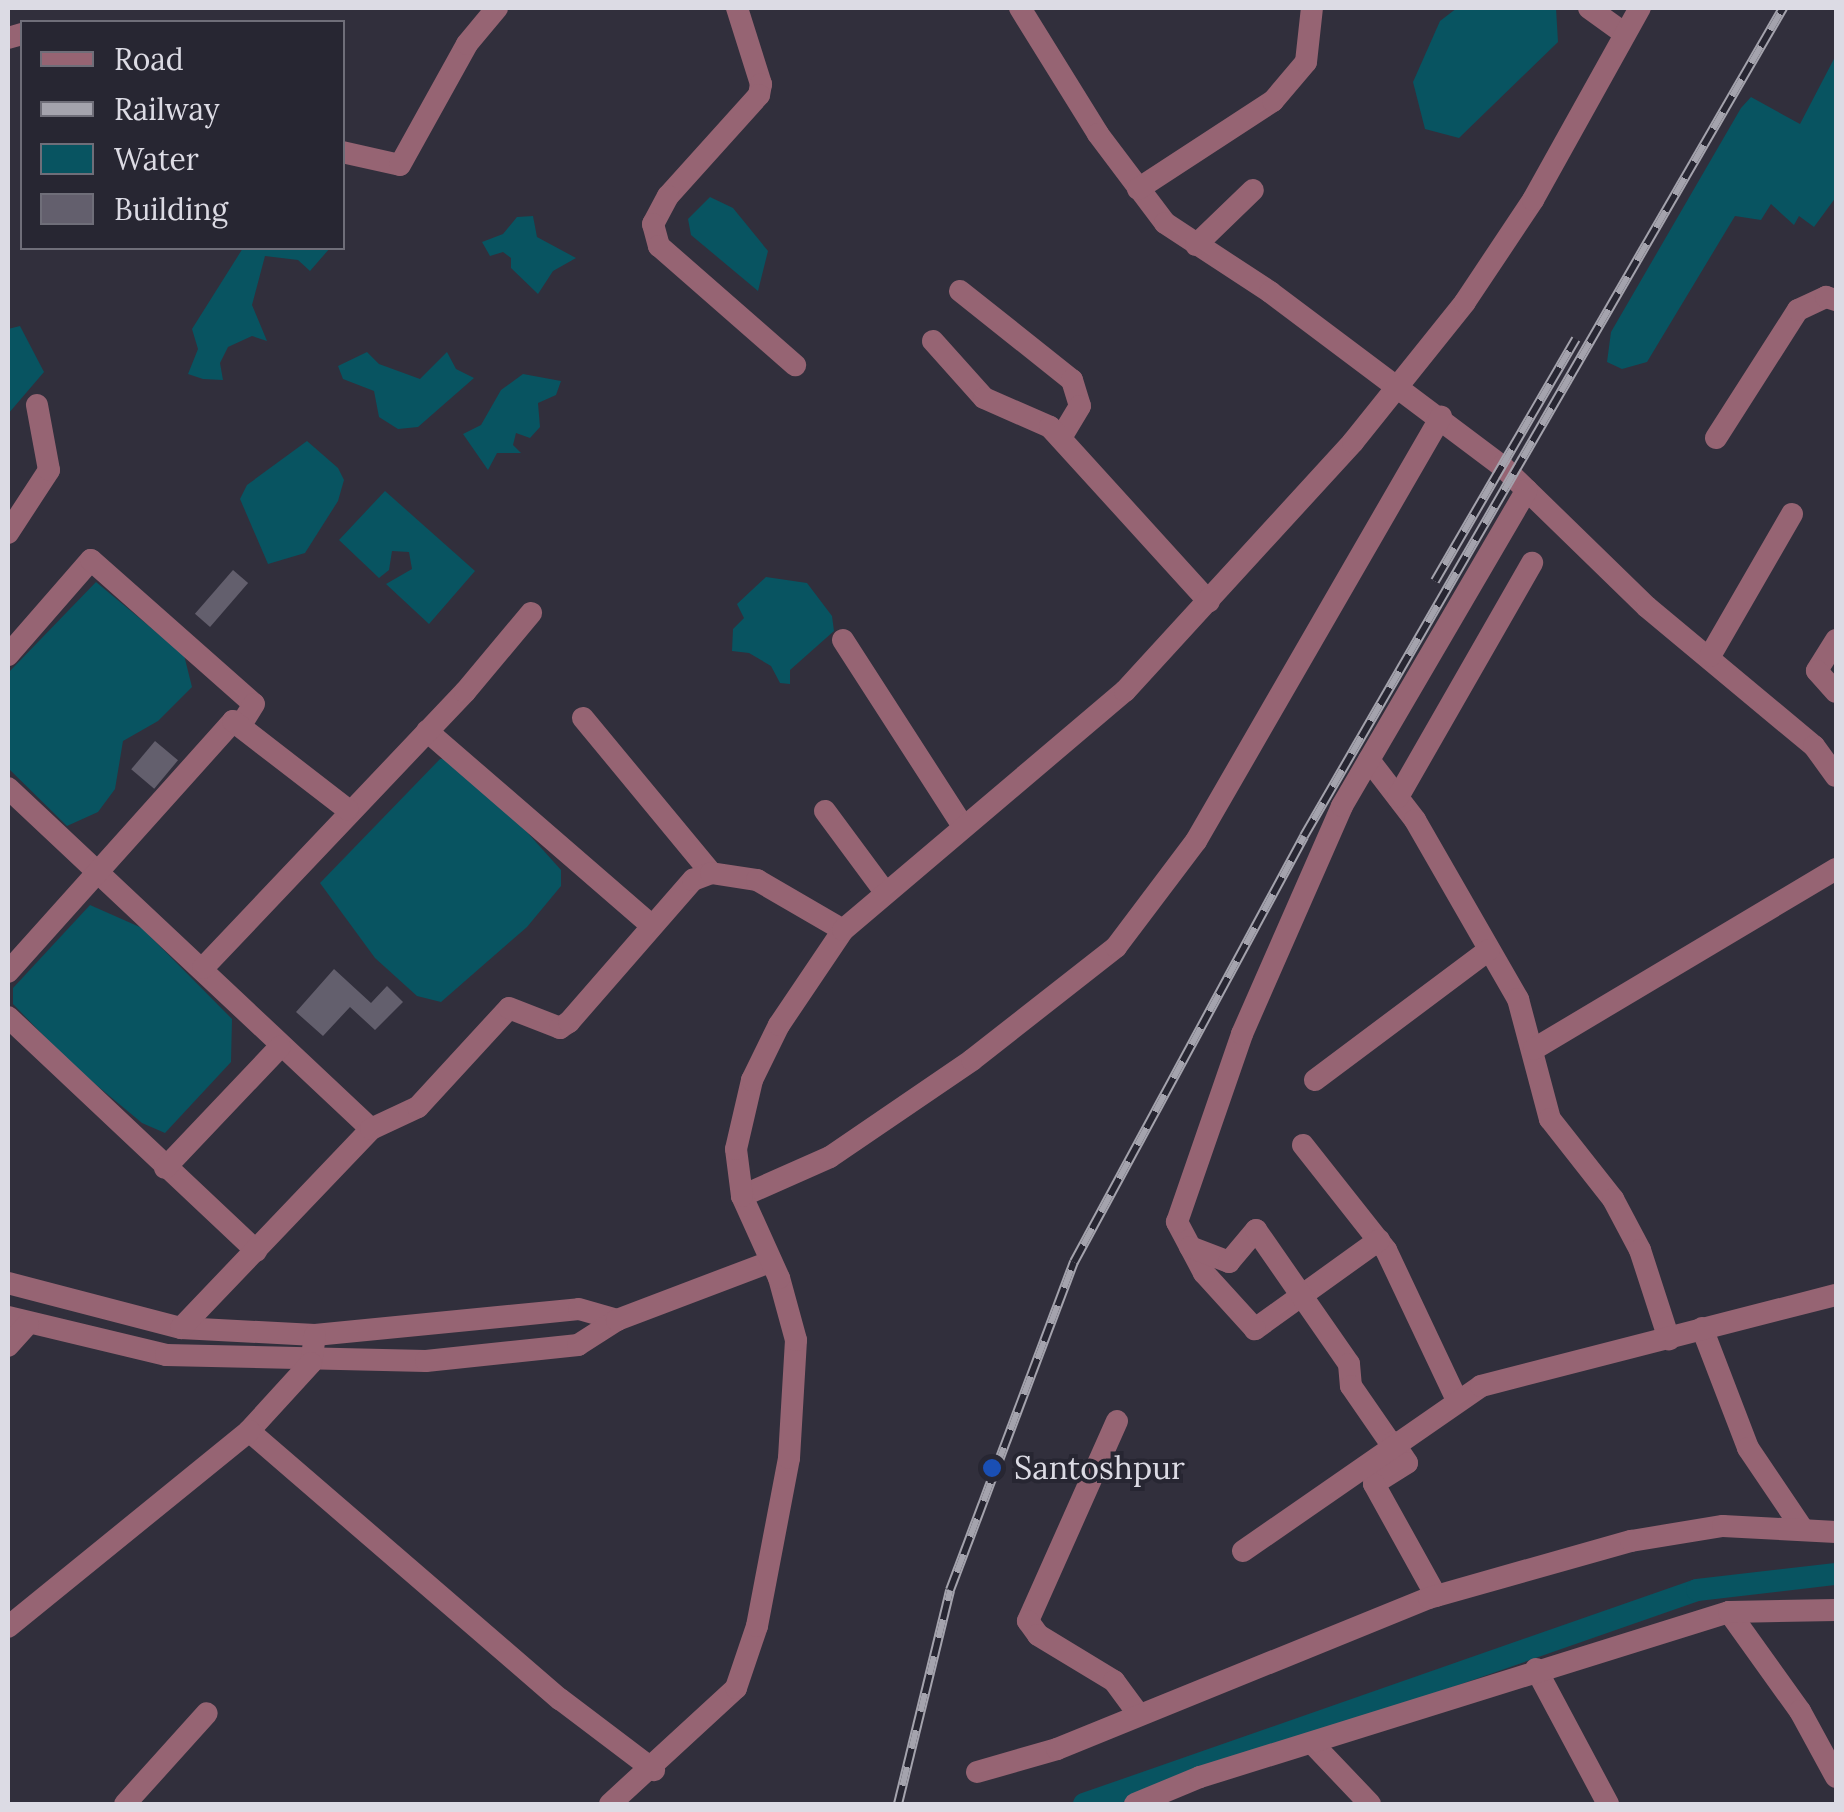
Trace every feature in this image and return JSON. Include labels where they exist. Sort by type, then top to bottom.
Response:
[{"type":"street","points":[[345,153],[400,165],[467,44],[496,8]]},
{"type":"street","points":[[737,8],[762,84],[758,95],[668,196],[653,224],[659,246],[795,365]]},
{"type":"street","points":[[1020,8],[1138,190],[1165,223],[1270,292],[1394,388],[1441,417],[1527,490],[1647,607],[1814,746],[1836,776]]},
{"type":"street","points":[[1138,190],[1272,101],[1306,62],[1312,8]]},
{"type":"street","points":[[1589,8],[1625,34]]},
{"type":"street","points":[[610,1804],[654,1770],[736,1688],[757,1626],[798,1388],[796,1340],[770,1262],[742,1196],[736,1149],[752,1080],[779,1026],[843,930],[962,825],[1126,691],[1209,602],[1394,388],[1465,302],[1533,200],[1640,8]]},
{"type":"street","points":[[1196,246],[1253,190]]},
{"type":"street","points":[[960,291],[1072,380],[1080,406],[1061,438]]},
{"type":"street","points":[[1716,438],[1798,310],[1833,293]]},
{"type":"street","points":[[933,342],[984,398],[1035,418],[1061,438],[1209,602]]},
{"type":"street","points":[[8,532],[49,470],[37,405]]},
{"type":"street","points":[[742,1196],[830,1158],[1004,1036],[1116,946],[1196,841],[1441,417]]},
{"type":"street","points":[[1379,1240],[1261,1327],[1248,1327],[1190,1247],[1178,1222],[1242,1034],[1342,806],[1527,490]]},
{"type":"street","points":[[1710,656],[1792,514]]},
{"type":"street","points":[[8,655],[92,560],[254,704],[242,723],[220,729],[8,972]]},
{"type":"street","points":[[1398,798],[1532,563]]},
{"type":"street","points":[[203,968],[348,810],[427,731],[530,612]]},
{"type":"street","points":[[844,640],[962,825]]},
{"type":"street","points":[[1836,640],[1816,672],[1836,692]]},
{"type":"street","points":[[584,718],[711,873]]},
{"type":"street","points":[[242,723],[348,810]]},
{"type":"street","points":[[427,731],[650,924]]},
{"type":"street","points":[[1370,760],[1398,798],[1518,1000],[1550,1119],[1613,1198],[1640,1250],[1669,1338]]},
{"type":"street","points":[[8,788],[371,1128]]},
{"type":"street","points":[[825,811],[885,892]]},
{"type":"street","points":[[1534,1050],[1836,868]]},
{"type":"street","points":[[180,1328],[371,1128],[418,1107],[510,1008],[560,1028],[569,1022],[678,892],[711,873],[757,880],[843,930]]},
{"type":"street","points":[[1315,1080],[1489,950]]},
{"type":"street","points":[[8,1017],[256,1251]]},
{"type":"street","points":[[166,1168],[280,1046]]},
{"type":"street","points":[[1302,1144],[1379,1240],[1457,1400]]},
{"type":"street","points":[[1190,1247],[1229,1262],[1256,1230],[1305,1297],[1349,1364],[1351,1386],[1407,1463],[1374,1484],[1436,1596]]},
{"type":"street","points":[[8,1346],[18,1320],[166,1355],[311,1363],[426,1361],[578,1345],[617,1320],[770,1262]]},
{"type":"street","points":[[8,1283],[180,1328],[315,1335],[579,1309],[617,1320]]},
{"type":"street","points":[[1244,1551],[1457,1400],[1519,1372],[1615,1356],[1702,1328],[1836,1295]]},
{"type":"street","points":[[1702,1328],[1748,1448],[1802,1528]]},
{"type":"street","points":[[8,1627],[249,1430],[311,1363],[315,1335]]},
{"type":"street","points":[[1117,1420],[1028,1621],[1038,1634],[1114,1681],[1139,1715]]},
{"type":"street","points":[[249,1430],[560,1699],[654,1770]]},
{"type":"street","points":[[977,1772],[1139,1715],[1436,1596],[1630,1541],[1723,1526],[1836,1532]]},
{"type":"street","points":[[1149,1802],[1200,1776],[1729,1612],[1836,1610]]},
{"type":"street","points":[[1729,1612],[1800,1711],[1836,1777]]},
{"type":"street","points":[[1536,1669],[1608,1804]]},
{"type":"street","points":[[125,1804],[207,1713]]},
{"type":"street","points":[[1312,1743],[1370,1804]]},
{"type":"water","points":[[1457,8],[1556,8],[1558,42],[1459,138],[1425,129],[1413,82],[1440,21]]},
{"type":"water","points":[[1836,55],[1836,197],[1814,227],[1799,216],[1794,225],[1771,204],[1761,220],[1735,216],[1647,362],[1622,369],[1607,362],[1611,332],[1741,108],[1751,97],[1800,124]]},
{"type":"water","points":[[710,197],[733,208],[768,251],[758,291],[691,235],[688,219]]},
{"type":"water","points":[[533,216],[537,237],[576,258],[553,271],[538,294],[511,268],[511,258],[503,252],[490,256],[482,242],[503,234],[517,217]]},
{"type":"water","points":[[242,250],[328,250],[310,271],[298,260],[265,256],[252,305],[267,341],[252,336],[228,347],[220,363],[223,380],[188,374],[198,349],[192,329]]},
{"type":"water","points":[[20,326],[44,372],[8,414],[8,329]]},
{"type":"water","points":[[367,352],[379,364],[420,379],[447,352],[456,369],[474,378],[418,427],[398,429],[379,417],[374,391],[343,379],[338,366]]},
{"type":"water","points":[[523,374],[561,381],[556,395],[538,403],[540,427],[530,438],[516,433],[513,445],[521,453],[497,453],[488,470],[463,434],[481,425],[501,390]]},
{"type":"water","points":[[307,441],[338,468],[344,480],[338,501],[305,553],[268,564],[240,499],[247,485]]},
{"type":"water","points":[[385,491],[475,571],[429,624],[386,584],[412,569],[409,552],[392,551],[389,570],[379,578],[339,540]]},
{"type":"water","points":[[766,577],[807,583],[832,616],[834,631],[790,670],[790,684],[780,683],[771,666],[749,653],[732,651],[733,629],[744,618],[737,604]]},
{"type":"water","points":[[96,582],[184,655],[192,687],[158,721],[123,741],[115,789],[98,812],[67,826],[8,768],[8,673]]},
{"type":"water","points":[[450,758],[489,790],[561,870],[561,886],[527,927],[441,1002],[417,996],[375,958],[320,883],[440,759]]},
{"type":"water","points":[[90,905],[142,928],[232,1019],[231,1062],[165,1133],[142,1123],[71,1064],[13,1004],[13,988]]},
{"type":"building","points":[[233,570],[248,583],[210,627],[195,614]]},
{"type":"building","points":[[155,741],[178,760],[154,789],[131,769]]},
{"type":"building","points":[[334,969],[371,1003],[387,986],[403,1002],[375,1030],[350,1007],[323,1036],[296,1012]]},
{"type":"waterway","points":[[1084,1804],[1697,1590],[1836,1574]]},
{"type":"railway","points":[[898,1804],[950,1590],[1074,1262],[1304,836],[1783,8]]},
{"type":"railway","points":[[1435,581],[1576,339]]},
{"type":"place","name":"Santoshpur","points":[[992,1468]]}]
